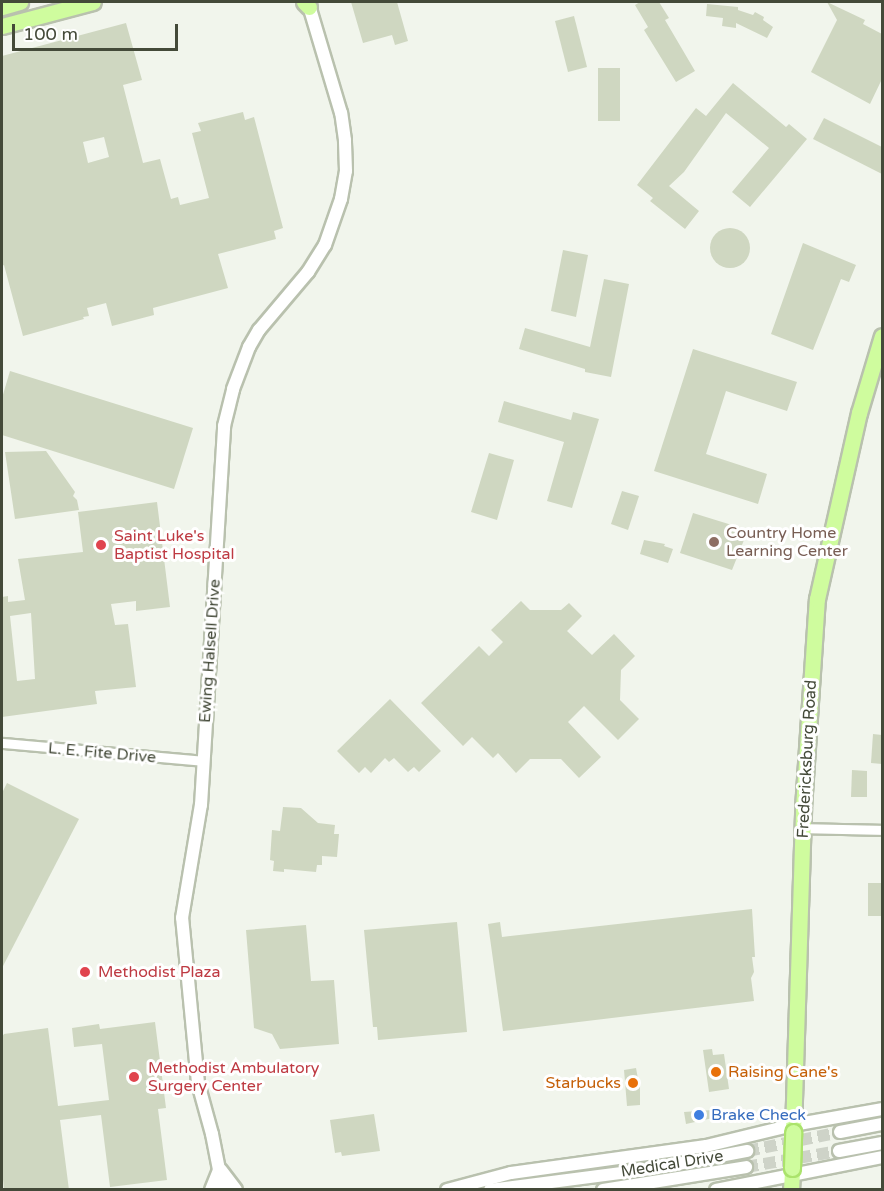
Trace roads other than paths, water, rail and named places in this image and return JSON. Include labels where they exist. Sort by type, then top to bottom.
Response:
[{"type":"main road","points":[[2,7],[20,2]]},
{"type":"main road","points":[[2,26],[93,2]]},
{"type":"main road","name":"Fredericksburg Road","points":[[791,1177],[802,828],[817,599],[859,413],[882,336]]},
{"type":"street","name":"Ewing Halsell Drive","points":[[223,1190],[220,1169],[198,1083],[183,944],[185,898],[199,827],[224,426],[233,389],[249,348],[259,330],[308,272],[325,245],[341,199],[346,171],[341,113],[308,3]]},
{"type":"street","name":"L. E. Fite Drive","points":[[2,743],[203,761]]},
{"type":"street","points":[[802,828],[882,830]]},
{"type":"street","points":[[447,1190],[512,1173],[706,1146],[882,1109]]},
{"type":"street","points":[[840,1132],[882,1124]]},
{"type":"street","points":[[840,1151],[882,1143]]},
{"type":"street","name":"Medical Drive","points":[[490,1190],[651,1169],[747,1151]]},
{"type":"street","points":[[716,1190],[791,1177],[882,1157]]},
{"type":"street","name":"Medical Drive","points":[[603,1190],[746,1167]]},
{"type":"street","points":[[211,1190],[220,1169],[236,1190]]},
{"type":"tunnel","points":[[747,1151],[840,1132]]},
{"type":"tunnel","points":[[746,1167],[839,1151]]},
{"type":"place","name":"Country Home Learning Center","points":[[714,542]]},
{"type":"place","name":"Saint Luke's Baptist Hospital","points":[[101,545]]},
{"type":"place","name":"Methodist Plaza","points":[[85,972]]},
{"type":"place","name":"Raising Cane's","points":[[716,1072]]},
{"type":"place","name":"Methodist Ambulatory Surgery Center","points":[[134,1077]]},
{"type":"place","name":"Starbucks","points":[[633,1083]]},
{"type":"place","name":"Brake Check","points":[[699,1115]]}]
